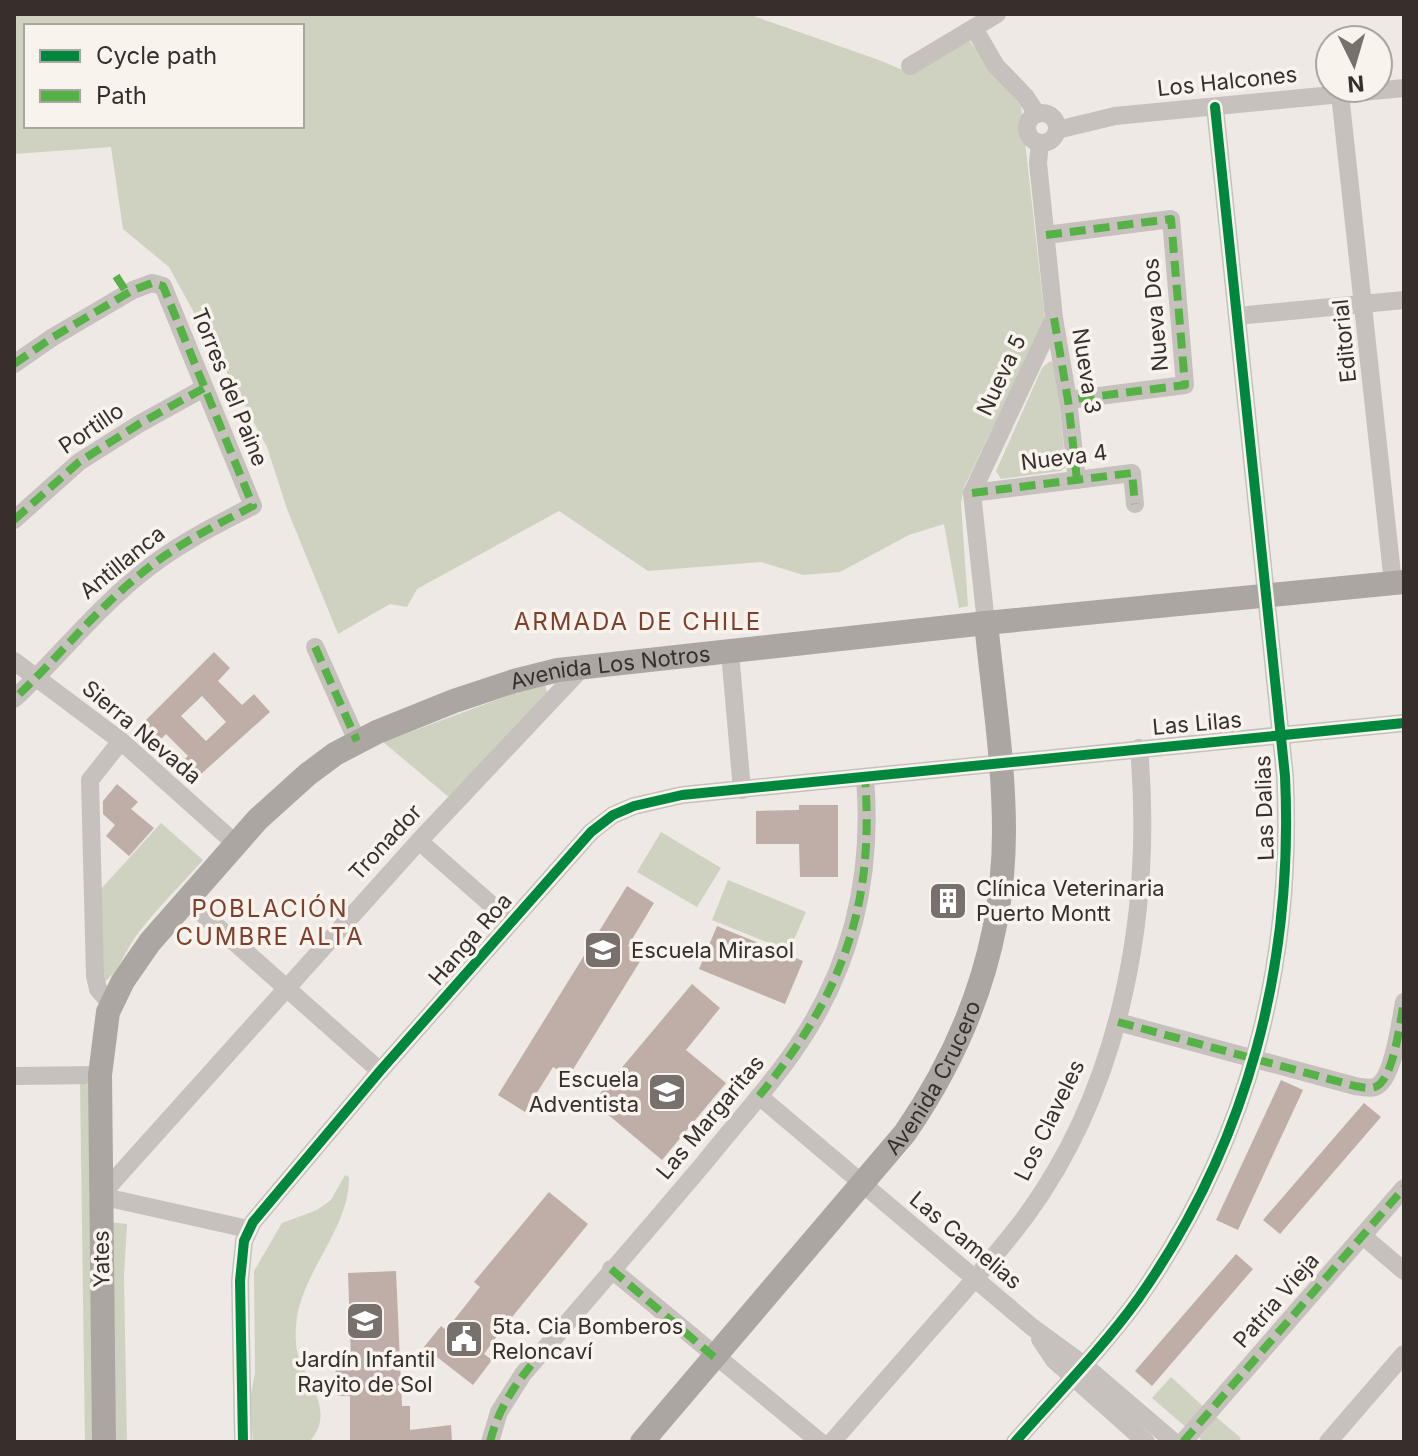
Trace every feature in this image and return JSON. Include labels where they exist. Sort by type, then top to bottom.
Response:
[{"type":"main road","name":"Avenida Los Notros","points":[[100,1075],[104,1032],[111,1004],[123,981],[150,942],[258,819],[308,774],[357,741],[486,690],[536,675],[582,668],[986,623],[1399,582]]},
{"type":"main road","name":"Avenida Crucero","points":[[642,1442],[905,1133],[940,1079],[979,990],[995,927],[1004,830],[986,623]]},
{"type":"main road","name":"Yates","points":[[100,1075],[104,1442]]},
{"type":"street","points":[[910,66],[997,14]]},
{"type":"street","points":[[974,28],[991,60],[1025,96],[1037,114],[1051,117],[1057,130],[1049,141],[1040,143],[1032,139],[1027,130],[1037,114]]},
{"type":"street","name":"Los Halcones","points":[[1057,130],[1115,116],[1314,97]]},
{"type":"street","name":"Editorial","points":[[1341,104],[1399,582]]},
{"type":"street","name":"Las Dalias","points":[[1015,1442],[1137,1299],[1185,1224],[1224,1145],[1254,1059],[1273,982],[1284,900],[1287,817],[1267,595],[1215,107]]},
{"type":"street","name":"Nueva 5","points":[[972,493],[1054,318],[1038,163],[1040,143]]},
{"type":"street","name":"Nueva Dos","points":[[1046,235],[1171,219],[1185,385],[1068,400]]},
{"type":"street","name":"Torres del Paine","points":[[14,364],[133,290],[152,283],[163,286],[253,506]]},
{"type":"street","points":[[1237,316],[1404,300]]},
{"type":"street","name":"Nueva 3","points":[[1054,318],[1077,480]]},
{"type":"street","name":"Portillo","points":[[14,520],[79,462],[204,388]]},
{"type":"street","name":"Nueva 4","points":[[972,493],[1132,473],[1135,504]]},
{"type":"street","points":[[972,493],[986,623]]},
{"type":"street","name":"Antillanca","points":[[14,699],[87,622],[135,578],[195,536],[253,506]]},
{"type":"street","points":[[315,647],[357,741]]},
{"type":"street","points":[[730,652],[742,790]]},
{"type":"street","name":"Sierra Nevada","points":[[14,661],[121,741],[236,844]]},
{"type":"street","name":"Tronador","points":[[100,1196],[285,987],[582,668]]},
{"type":"street","name":"Las Lilas","points":[[999,765],[1402,723]]},
{"type":"street","points":[[111,1004],[98,989],[95,976],[90,780],[121,741]]},
{"type":"street","name":"Los Claveles","points":[[832,1442],[1027,1215],[1087,1104],[1118,1022],[1134,947],[1142,881],[1144,828],[1139,748]]},
{"type":"street","name":"Hanga Roa","points":[[243,1442],[240,1281],[242,1252],[248,1229],[380,1071],[591,832],[613,815],[634,806],[682,795],[999,765]]},
{"type":"street","name":"Las Margaritas","points":[[490,1442],[499,1412],[509,1393],[759,1096],[811,1027],[847,948],[862,894],[868,809],[865,778]]},
{"type":"street","points":[[419,841],[511,922]]},
{"type":"street","points":[[187,900],[380,1071]]},
{"type":"street","points":[[1118,1022],[1355,1086],[1371,1087],[1381,1083],[1389,1068],[1404,1002]]},
{"type":"street","points":[[14,1076],[100,1075]]},
{"type":"street","name":"Las Camelias","points":[[759,1096],[1032,1327],[1054,1360],[1078,1371],[1174,1442]]},
{"type":"street","name":"Patria Vieja","points":[[1183,1442],[1404,1188]]},
{"type":"street","points":[[100,1196],[248,1229]]},
{"type":"street","points":[[1363,1236],[1404,1271]]},
{"type":"street","points":[[611,1269],[820,1442]]},
{"type":"street","points":[[1328,1442],[1404,1354]]},
{"type":"street","name":"Las Camelias","points":[[1078,1371],[1146,1442]]},
{"type":"green space","points":[[14,14],[748,14],[905,71],[967,38],[1021,106],[1044,311],[1044,321],[964,487],[961,503],[968,606],[959,608],[944,524],[909,535],[840,572],[803,575],[761,562],[648,571],[559,511],[417,589],[407,607],[390,604],[338,634],[287,509],[267,447],[169,267],[123,229],[111,147],[14,154]]},
{"type":"green space","points":[[1050,361],[1055,364],[1066,467],[1061,471],[1001,479],[996,471],[1042,368]]},
{"type":"green space","points":[[540,684],[545,685],[548,696],[450,798],[383,742]]},
{"type":"green space","points":[[161,823],[203,860],[144,926],[118,967],[104,982],[99,974],[101,889]]},
{"type":"green space","points":[[661,832],[721,868],[697,907],[637,872]]},
{"type":"green space","points":[[728,880],[806,912],[789,951],[712,920]]},
{"type":"green space","points":[[80,1081],[90,1086],[96,1442],[85,1442]]},
{"type":"green space","points":[[345,1175],[349,1177],[347,1197],[333,1234],[305,1289],[296,1327],[298,1355],[316,1393],[320,1423],[309,1442],[253,1442],[250,1399],[255,1373],[254,1271],[282,1223],[317,1210],[331,1200]]},
{"type":"green space","points":[[110,1222],[127,1224],[124,1276],[127,1442],[111,1442]]},
{"type":"green space","points":[[1171,1377],[1205,1408],[1187,1428],[1152,1398]]},
{"type":"green space","points":[[1216,1417],[1241,1438],[1238,1442],[1204,1442],[1199,1438]]},
{"type":"building","points":[[214,652],[230,668],[218,681],[242,705],[254,694],[270,712],[190,784],[175,768],[188,756],[166,734],[155,745],[138,728]],"holes":[[[202,696],[226,722],[206,741],[181,716]]]},
{"type":"building","points":[[117,784],[138,802],[131,809],[154,828],[129,856],[106,836],[115,825],[103,814],[103,801]]},
{"type":"building","points":[[799,805],[838,805],[838,877],[800,877],[799,844],[756,844],[756,811],[799,810]]},
{"type":"building","name":"Clínica Veterinaria Puerto Montt","points":[[937,885],[961,887],[959,916],[934,914]]},
{"type":"building","points":[[627,886],[654,903],[628,946],[644,955],[569,1076],[553,1067],[525,1112],[498,1095]]},
{"type":"building","points":[[717,926],[803,961],[785,1004],[699,969]]},
{"type":"building","points":[[692,984],[720,1008],[686,1050],[726,1083],[662,1160],[593,1102]]},
{"type":"building","points":[[1281,1080],[1303,1090],[1238,1230],[1216,1220]]},
{"type":"building","points":[[1364,1103],[1381,1117],[1280,1234],[1263,1220]]},
{"type":"building","points":[[549,1192],[588,1224],[484,1354],[492,1360],[473,1385],[424,1347],[441,1326],[446,1330],[480,1287],[474,1282]]},
{"type":"building","points":[[1236,1254],[1253,1269],[1152,1386],[1135,1371]]},
{"type":"building","points":[[396,1271],[402,1406],[410,1406],[410,1430],[451,1425],[452,1442],[350,1442],[350,1396],[337,1396],[335,1361],[351,1360],[348,1273]]},
{"type":"marked path","points":[[1046,235],[1171,219],[1185,385],[1068,400]]},
{"type":"marked path","points":[[116,276],[127,293]]},
{"type":"marked path","points":[[14,364],[133,290],[152,283],[163,286],[253,506],[193,538],[150,566],[105,606],[14,699]]},
{"type":"marked path","points":[[1054,318],[1077,480]]},
{"type":"marked path","points":[[14,520],[79,462],[204,388]]},
{"type":"marked path","points":[[972,493],[1132,473],[1135,504]]},
{"type":"marked path","points":[[315,647],[357,741]]},
{"type":"marked path","points":[[759,1096],[812,1023],[846,948],[864,868],[867,825],[865,778]]},
{"type":"marked path","points":[[1118,1022],[1370,1088],[1382,1082],[1387,1073],[1404,1002]]},
{"type":"marked path","points":[[1183,1442],[1404,1188]]},
{"type":"marked path","points":[[611,1269],[714,1357]]},
{"type":"marked path","points":[[490,1442],[508,1397],[537,1358]]},
{"type":"cycle path","points":[[1015,1442],[1124,1318],[1176,1239],[1209,1178],[1235,1115],[1256,1050],[1271,983],[1281,916],[1286,846],[1285,776],[1215,107]]},
{"type":"cycle path","points":[[243,1442],[240,1281],[244,1241],[253,1222],[380,1071],[591,832],[613,815],[634,806],[682,795],[1404,723]]},
{"type":"place","name":"Clínica Veterinaria Puerto Montt","points":[[948,901]]},
{"type":"place","name":"Escuela Mirasol","points":[[603,950]]},
{"type":"place","name":"Escuela Adventista","points":[[667,1092]]},
{"type":"place","name":"Jardín Infantil Rayito de Sol","points":[[365,1321]]},
{"type":"place","name":"5ta. Cia Bomberos Reloncaví","points":[[464,1339]]},
{"type":"district","name":"ARMADA DE CHILE","points":[[638,622]]},
{"type":"district","name":"POBLACIÓN CUMBRE ALTA","points":[[270,923]]}]
